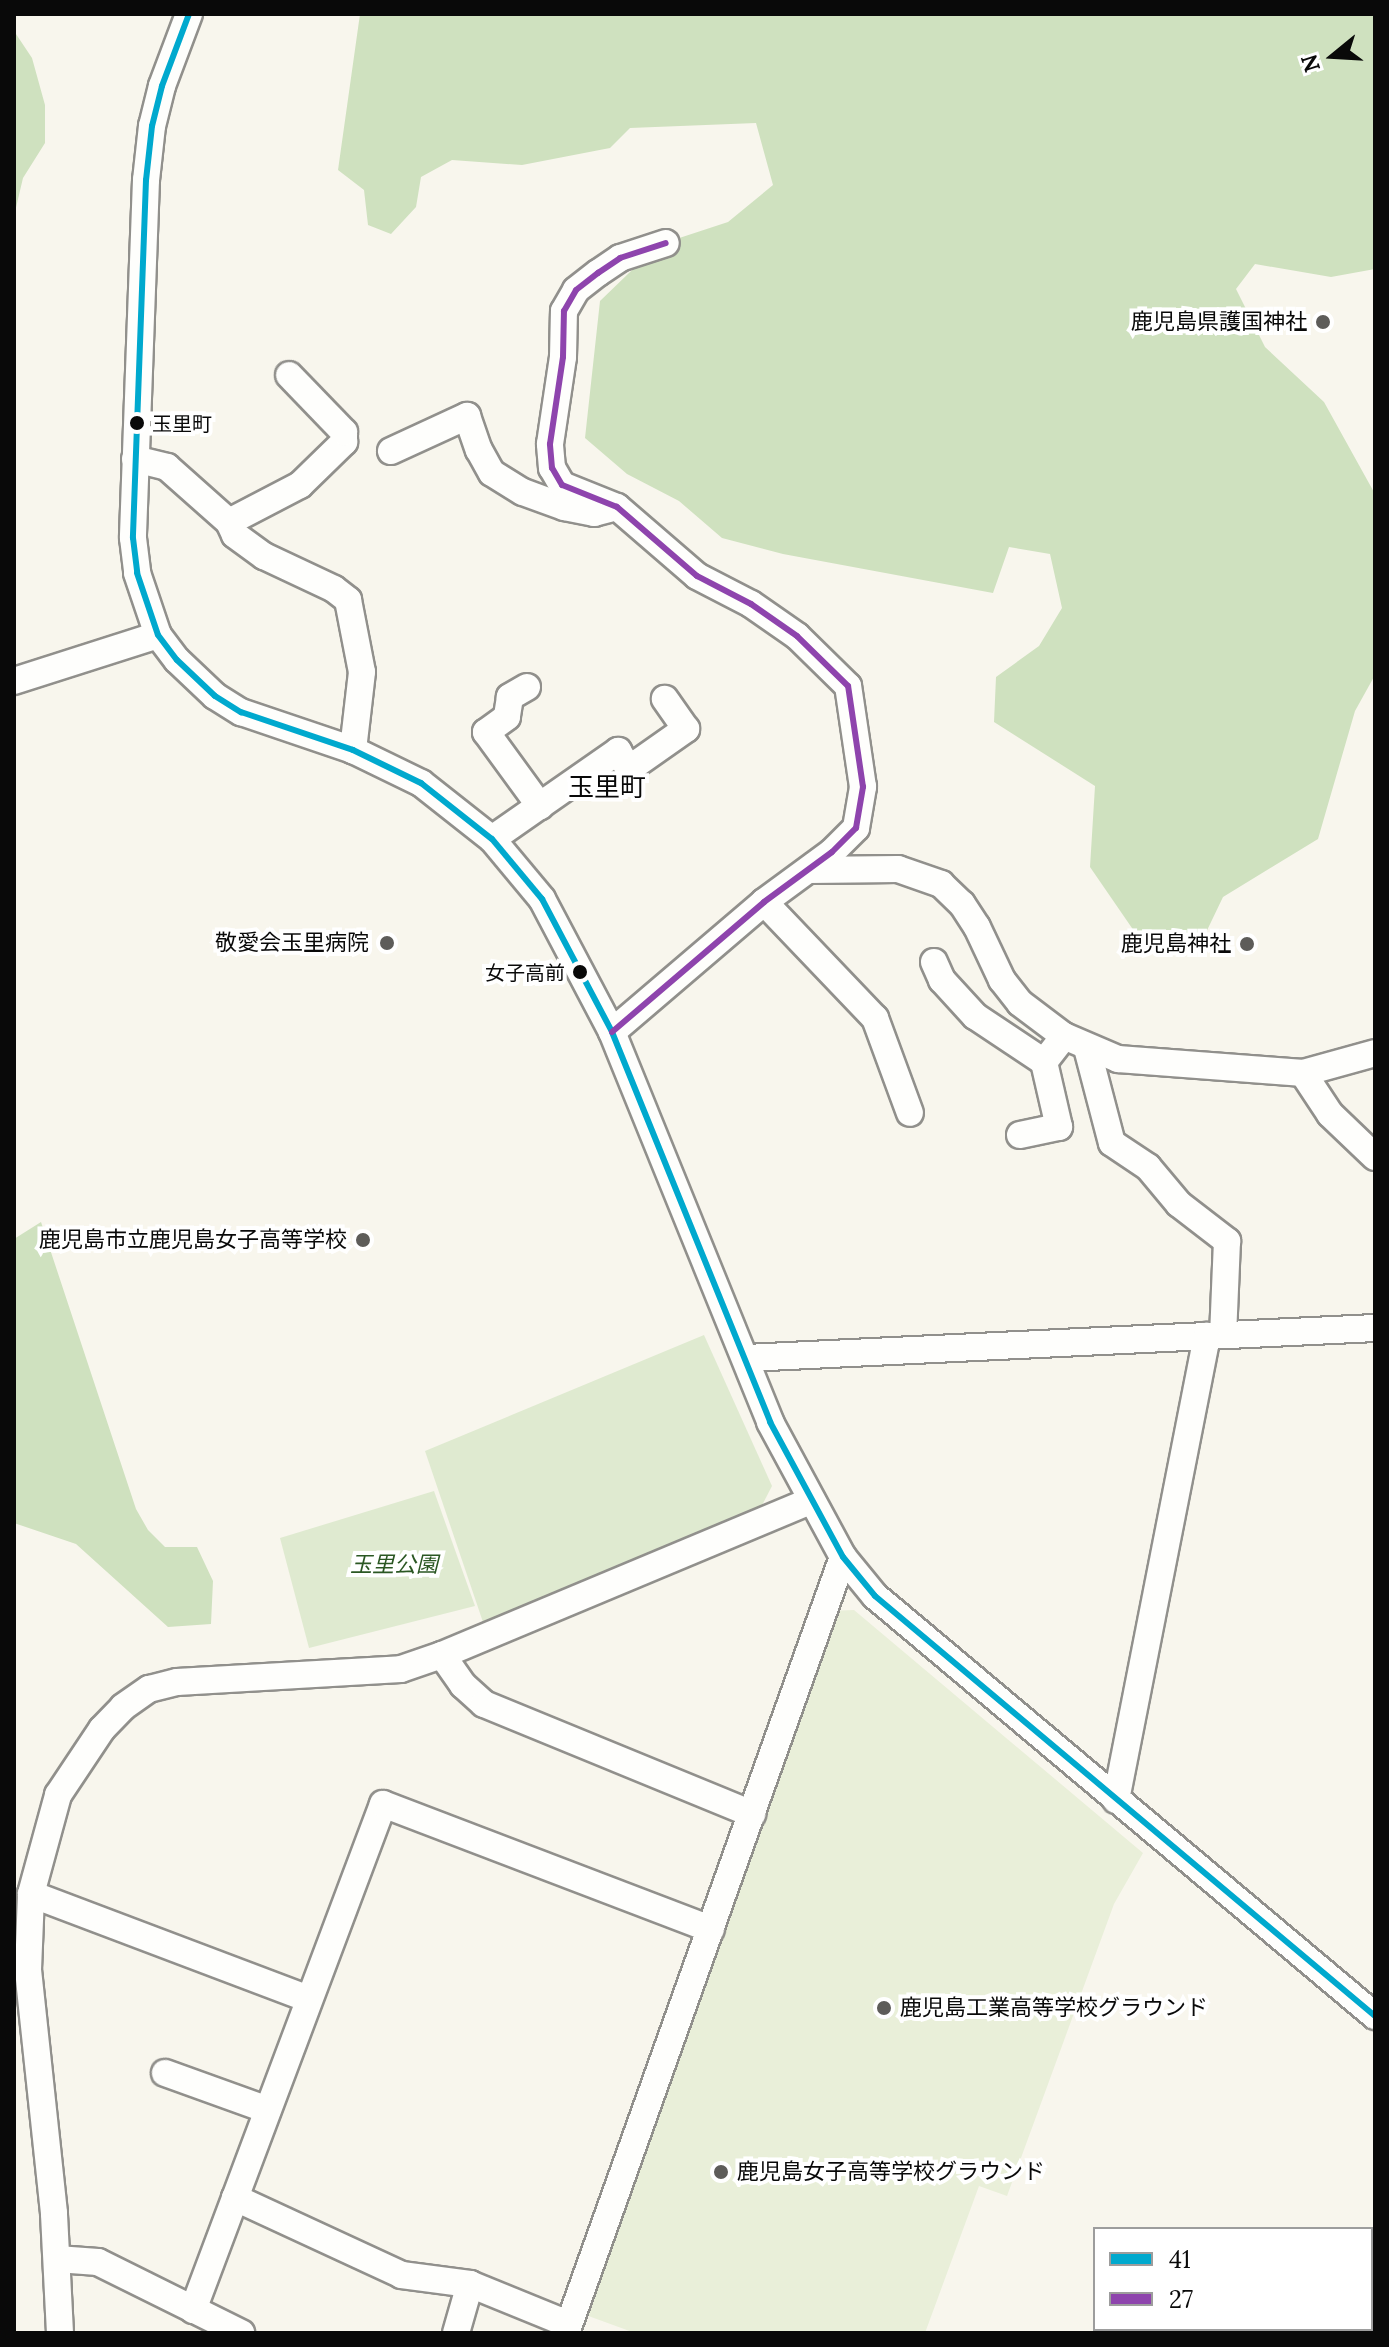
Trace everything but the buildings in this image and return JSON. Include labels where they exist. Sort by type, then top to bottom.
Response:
[{"type":"street","points":[[189,14],[152,126],[146,180],[133,538],[137,573],[158,635],[196,679],[241,712],[353,750],[421,783],[492,839],[542,899],[612,1032],[770,1422],[843,1557],[875,1596],[1375,2016]]},
{"type":"street","points":[[612,1032],[856,828],[863,787],[848,686],[797,636],[751,604],[697,576],[617,507],[562,485],[552,468],[550,444],[563,357],[564,311],[576,290],[620,258],[666,243]]},
{"type":"street","points":[[229,522],[300,485],[344,442],[344,432],[289,375]]},
{"type":"street","points":[[391,451],[467,416],[479,450],[492,473],[523,492],[564,507],[594,513],[617,507]]},
{"type":"street","points":[[135,459],[167,467],[229,522],[235,535],[264,556],[323,583],[348,600],[362,672],[353,750]]},
{"type":"street","points":[[14,681],[158,635]]},
{"type":"street","points":[[527,687],[510,697],[507,717],[486,732],[540,806]]},
{"type":"street","points":[[492,839],[618,751],[629,769],[686,729],[665,699]]},
{"type":"street","points":[[809,870],[898,869],[941,884],[962,904],[977,927],[1002,980],[1020,1003],[1076,1042],[1118,1059],[1303,1073],[1375,1053]]},
{"type":"street","points":[[764,902],[875,1018],[910,1113]]},
{"type":"street","points":[[934,962],[942,980],[975,1016],[1044,1062],[1059,1127],[1020,1135]]},
{"type":"street","points":[[1044,1062],[1076,1042]]},
{"type":"street","points":[[1076,1042],[1112,1143],[1148,1167],[1179,1204],[1227,1241],[1215,1336],[1116,1800]]},
{"type":"street","points":[[1303,1073],[1330,1114],[1375,1157]]},
{"type":"street","points":[[746,1358],[1375,1328]]},
{"type":"street","points":[[60,2333],[57,2259],[28,1970],[31,1894],[58,1795],[102,1729],[123,1707],[149,1689],[192,1681],[401,1669],[442,1655],[810,1501]]},
{"type":"street","points":[[235,2198],[402,2275],[470,2284],[567,2329],[843,1557]]},
{"type":"street","points":[[442,1655],[463,1685],[484,1704],[752,1814]]},
{"type":"street","points":[[193,2310],[383,1804],[711,1929]]},
{"type":"street","points":[[31,1894],[309,1999]]},
{"type":"street","points":[[165,2073],[268,2110]]},
{"type":"street","points":[[57,2259],[98,2262],[241,2333]]},
{"type":"street","points":[[456,2333],[470,2284]]},
{"type":"green space","points":[[360,14],[1375,14],[1375,269],[1331,277],[1255,264],[1236,289],[1265,347],[1324,402],[1375,494],[1375,675],[1355,711],[1318,839],[1223,897],[1200,945],[1145,947],[1090,867],[1095,786],[994,722],[996,677],[1039,646],[1062,608],[1050,554],[1009,547],[993,593],[783,554],[722,538],[679,501],[627,474],[585,438],[600,301],[658,245],[728,222],[773,185],[756,123],[630,128],[610,148],[522,165],[452,160],[421,177],[416,207],[391,234],[368,225],[364,190],[338,170]]},
{"type":"green space","points":[[14,31],[32,58],[45,105],[45,143],[23,178],[14,216]]},
{"type":"green space","points":[[41,1222],[136,1509],[148,1530],[165,1547],[197,1547],[213,1581],[211,1624],[168,1627],[76,1544],[14,1523],[14,1239]]},
{"type":"green space","points":[[704,1335],[772,1486],[758,1513],[485,1628],[425,1451]]},
{"type":"green space","name":"玉里公園","points":[[434,1491],[475,1606],[309,1648],[280,1538]]},
{"type":"green space","name":"鹿児島工業高等学校グラウンド","points":[[854,1610],[1143,1853],[1114,1904],[1007,2196],[979,2186],[925,2333],[635,2333],[583,2314],[830,1611]]},
{"type":"transit line","name":"41","points":[[189,14],[162,86],[152,126],[146,180],[133,538],[137,573],[158,635],[177,660],[215,696],[241,712],[353,750],[421,783],[492,839],[542,899],[612,1032],[770,1422],[843,1557],[875,1596],[1375,2016]]},
{"type":"transit line","name":"27","points":[[612,1032],[764,902],[832,852],[856,828],[863,787],[848,686],[797,636],[751,604],[697,576],[617,507],[562,485],[552,468],[550,444],[563,357],[564,311],[576,290],[620,258],[666,243]]},
{"type":"place","name":"鹿児島県護国神社","points":[[1323,322]]},
{"type":"place","name":"玉里町","points":[[137,423]]},
{"type":"place","name":"敬愛会玉里病院","points":[[387,943]]},
{"type":"place","name":"鹿児島神社","points":[[1247,944]]},
{"type":"place","name":"女子高前","points":[[580,972]]},
{"type":"place","name":"鹿児島市立鹿児島女子高等学校","points":[[363,1240]]},
{"type":"place","name":"鹿児島工業高等学校グラウンド","points":[[884,2008]]},
{"type":"place","name":"鹿児島女子高等学校グラウンド","points":[[721,2172]]},
{"type":"district","name":"玉里町","points":[[607,787]]}]
